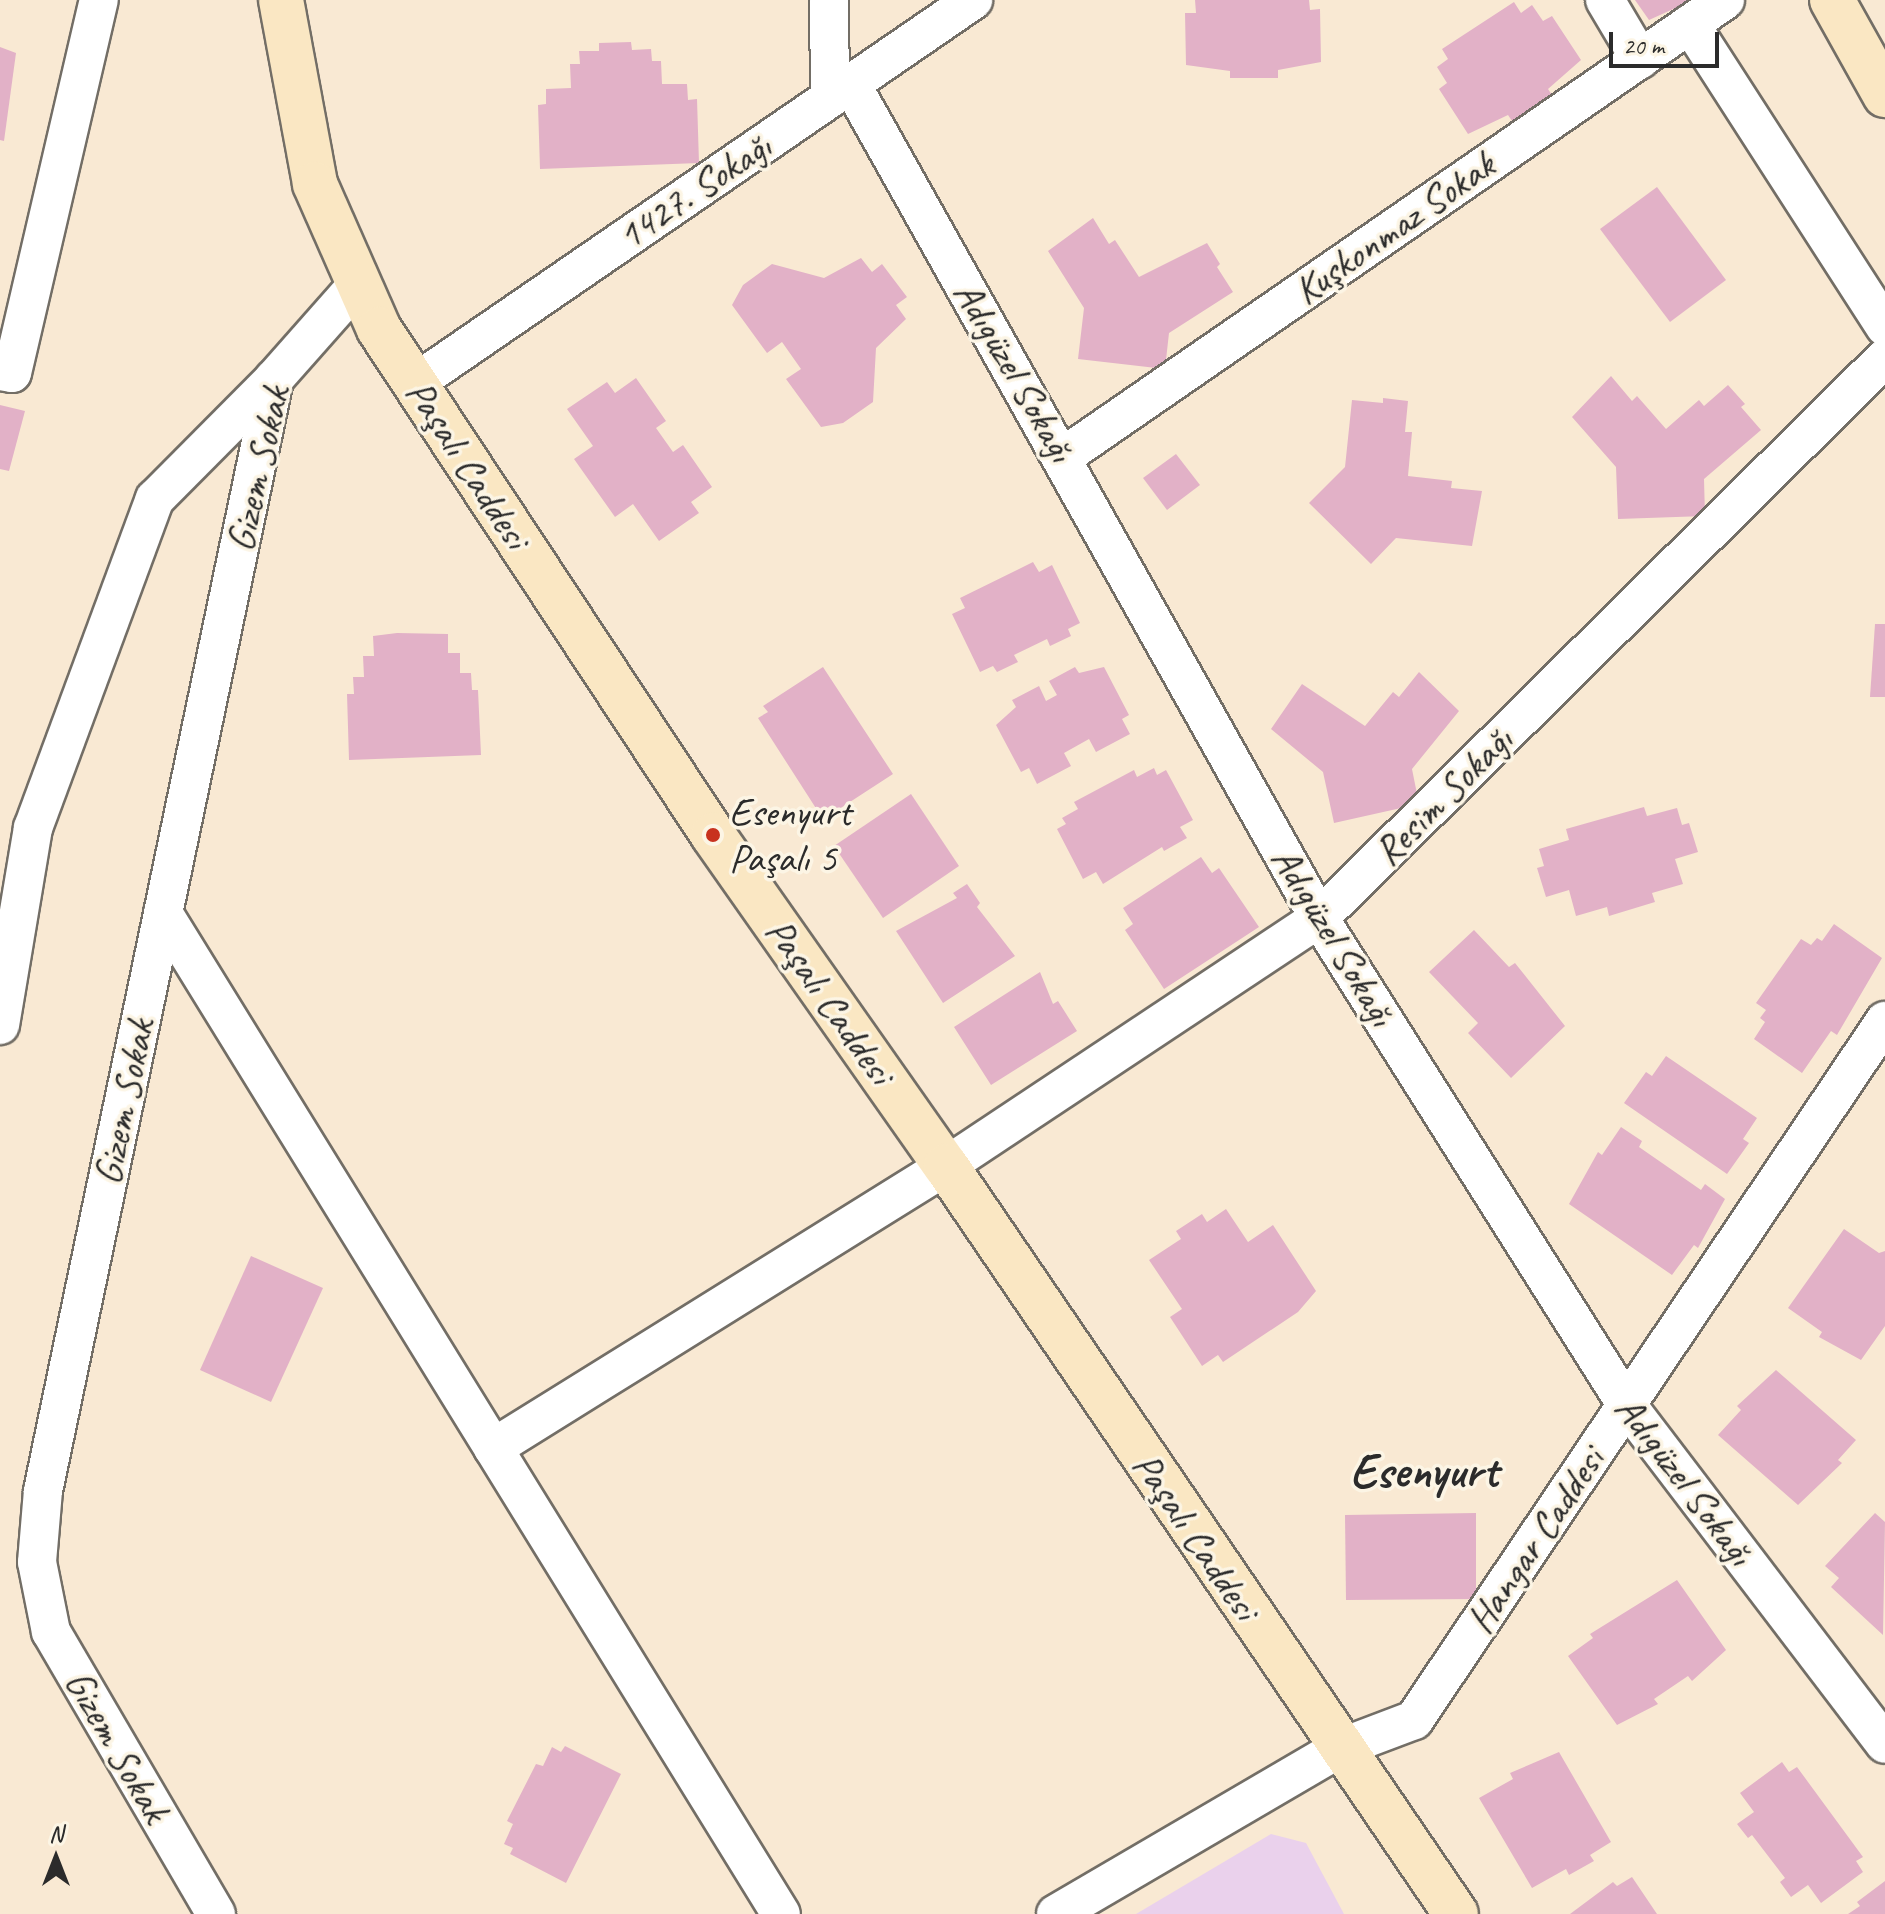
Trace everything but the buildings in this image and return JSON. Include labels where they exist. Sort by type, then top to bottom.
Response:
[{"type":"street","points":[[0,371],[12,373],[99,0]]},
{"type":"street","name":"Paşalı Caddesi","points":[[281,0],[315,184],[379,329],[713,835],[946,1166],[1456,1914]]},
{"type":"street","points":[[829,0],[841,91]]},
{"type":"street","name":"1427. Sokağı","points":[[415,383],[973,0]]},
{"type":"street","points":[[1605,0],[1640,59]]},
{"type":"street","name":"Kuşkonmaz Sokak","points":[[1064,456],[1725,0]]},
{"type":"street","points":[[1832,0],[1885,95]]},
{"type":"street","points":[[1690,24],[1885,327]]},
{"type":"street","name":"Adıgüzel Sokağı","points":[[841,91],[1064,456],[1319,918],[1626,1404],[1874,1701],[1885,1744]]},
{"type":"street","name":"Gizem Sokak","points":[[216,1914],[51,1632],[37,1562],[43,1491],[274,379],[359,283]]},
{"type":"street","name":"Resim Sokağı","points":[[493,1448],[946,1166],[1319,918],[1885,358]]},
{"type":"street","points":[[0,1025],[33,828],[155,499],[274,379]]},
{"type":"street","points":[[163,913],[781,1914]]},
{"type":"street","name":"Hangar Caddesi","points":[[1056,1914],[1340,1748],[1414,1720],[1885,1021]]},
{"type":"shaded area","points":[[1271,1834],[1306,1843],[1344,1914],[1136,1914]]},
{"type":"place","name":"Esenyurt Paşalı 5","points":[[713,835]]},
{"type":"district","name":"Esenyurt","points":[[1424,1472]]}]
